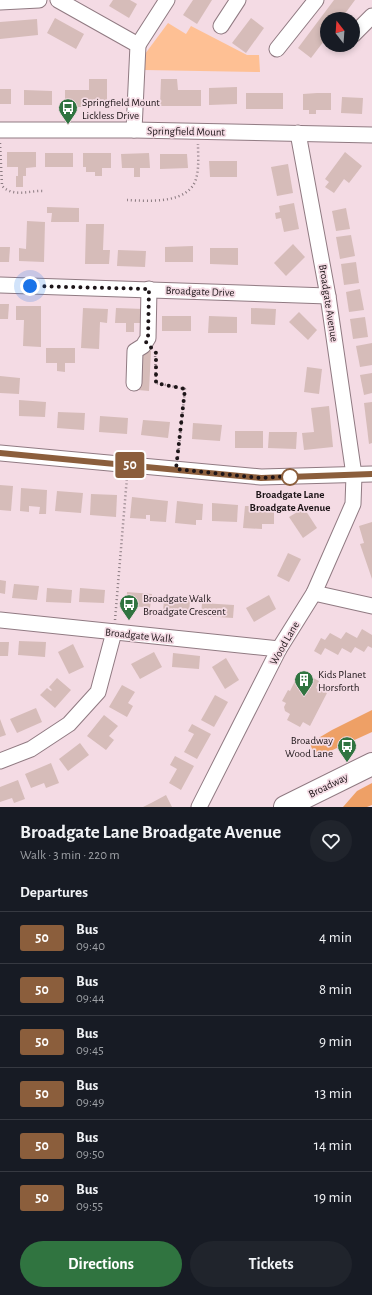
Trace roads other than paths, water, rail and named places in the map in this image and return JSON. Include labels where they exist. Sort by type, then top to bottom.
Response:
[{"type":"highway","name":"Broadway","points":[[285,807],[372,764]]},
{"type":"street","points":[[0,2],[39,0]]},
{"type":"street","points":[[58,0],[138,45]]},
{"type":"street","points":[[134,130],[138,45],[167,0]]},
{"type":"street","points":[[221,26],[238,0]]},
{"type":"street","points":[[277,49],[316,0]]},
{"type":"street","points":[[360,28],[372,16]]},
{"type":"street","name":"Springfield Mount","points":[[0,130],[134,130],[372,135]]},
{"type":"street","name":"Broadgate Avenue","points":[[298,133],[328,296],[354,475]]},
{"type":"street","name":"Broadgate Drive","points":[[0,285],[328,296]]},
{"type":"street","points":[[134,383],[135,351],[143,346],[148,338],[149,289]]},
{"type":"street","points":[[0,453],[261,478],[372,474]]},
{"type":"street","name":"Wood Lane","points":[[199,807],[279,649],[314,593],[353,504],[354,475]]},
{"type":"street","points":[[314,593],[372,606]]},
{"type":"street","name":"Broadgate Walk","points":[[0,620],[279,649]]},
{"type":"street","points":[[0,762],[31,749],[69,724],[98,692],[114,632]]},
{"type":"place","name":"Springfield Mount Lickless Drive","points":[[68,125]]},
{"type":"place","name":"Broadgate Lane Broadgate Avenue","points":[[290,477]]},
{"type":"place","name":"Broadgate Walk Broadgate Crescent","points":[[129,621]]},
{"type":"place","name":"Kids Planet Horsforth","points":[[304,697]]},
{"type":"place","name":"Broadway Wood Lane","points":[[347,763]]}]
